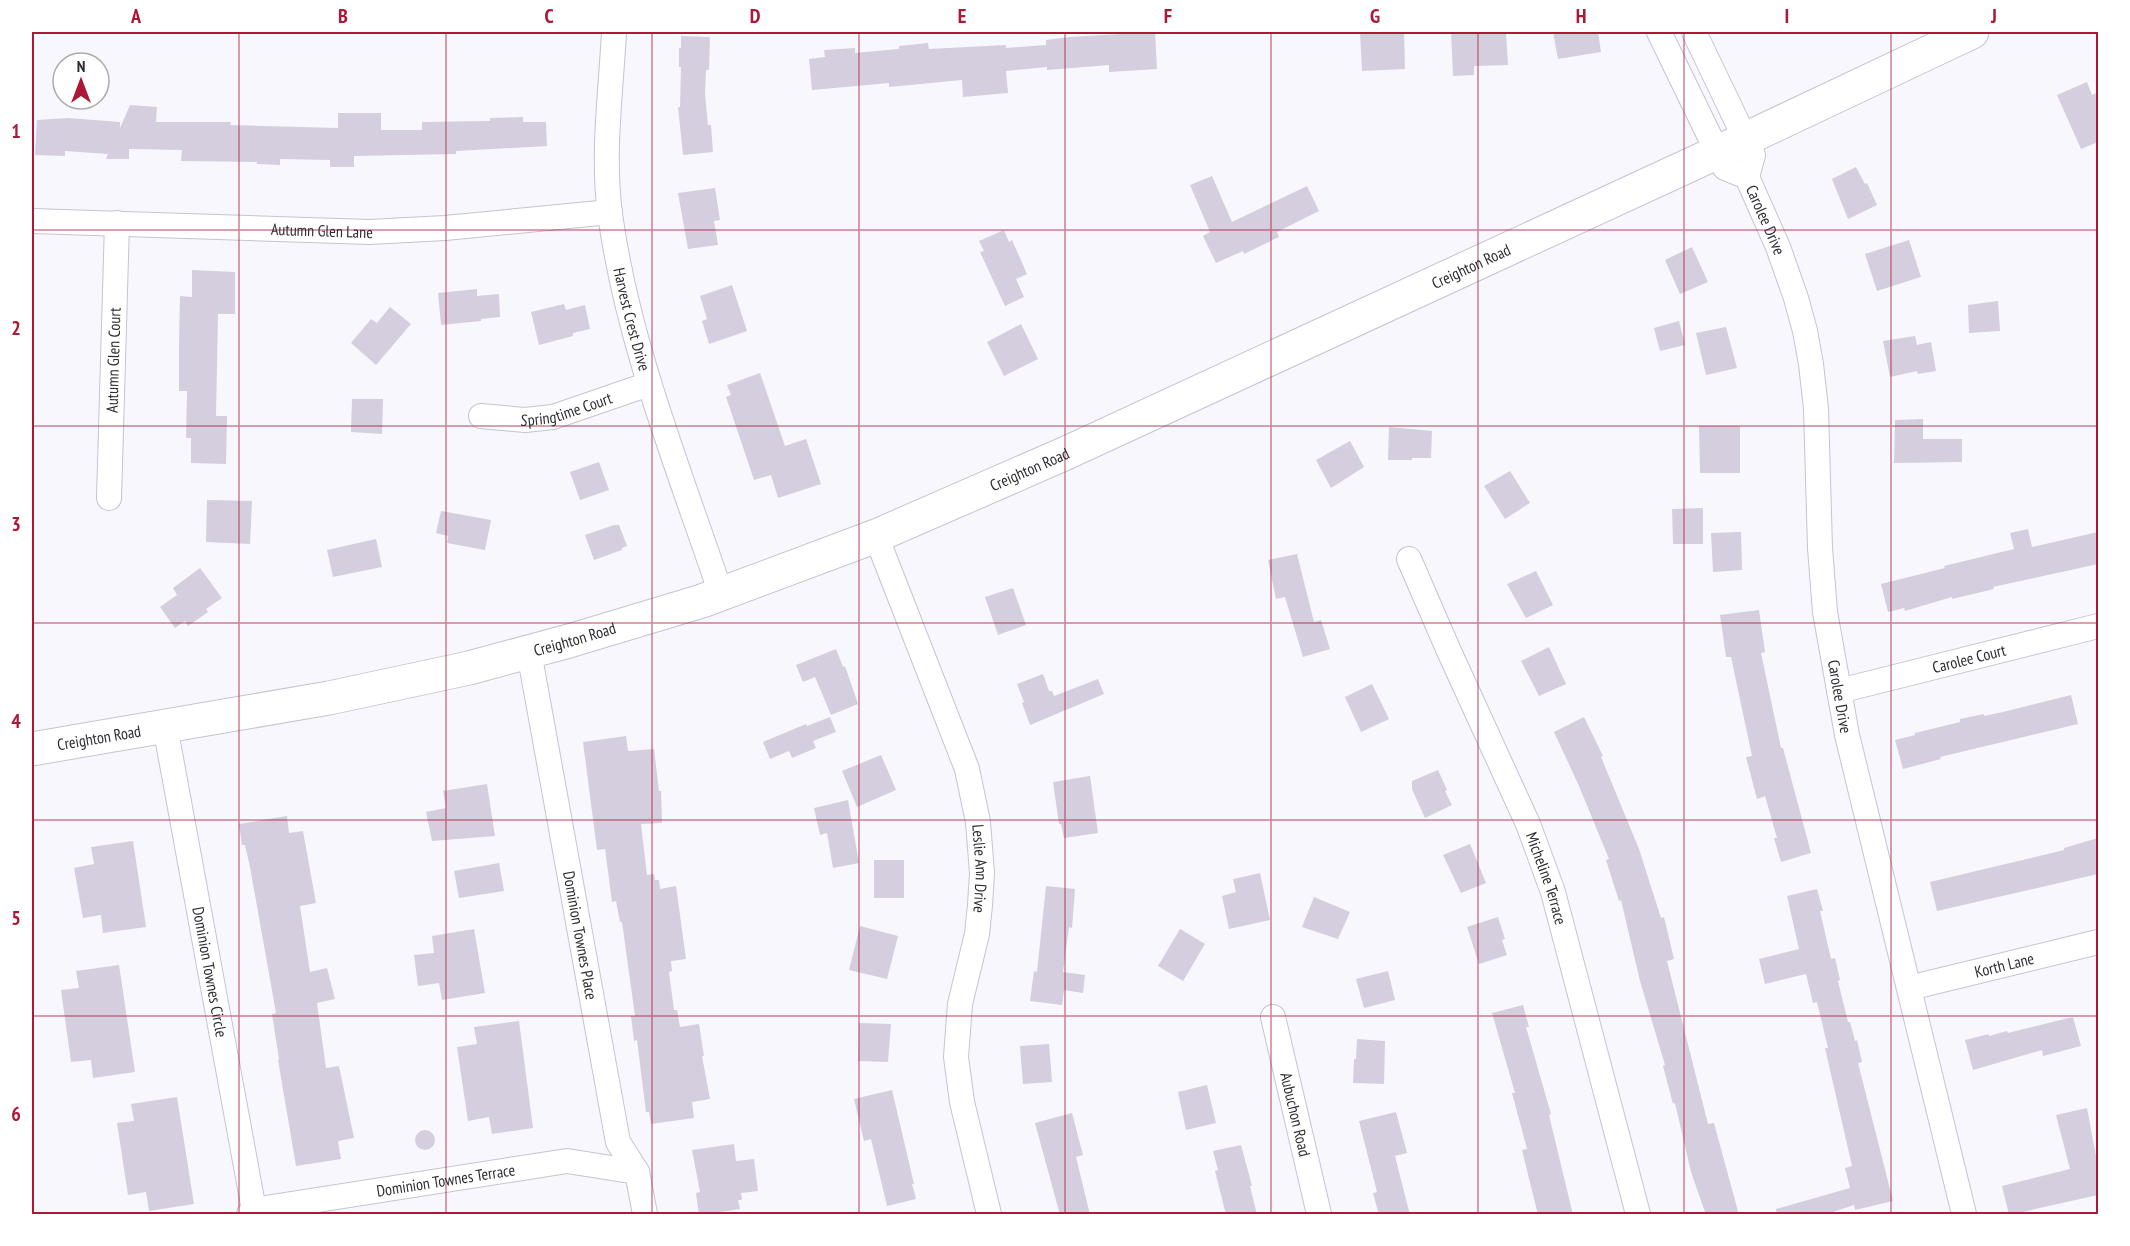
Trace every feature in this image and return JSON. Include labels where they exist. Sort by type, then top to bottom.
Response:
[{"type":"main road","name":"Creighton Road","points":[[32,749],[329,698],[470,668],[721,594],[876,536],[1074,450],[1972,32]]},
{"type":"street","name":"Harvest Crest Drive","points":[[614,32],[607,143],[610,212],[621,279],[649,384],[721,594]]},
{"type":"street","points":[[1659,32],[1731,145]]},
{"type":"street","points":[[1694,32],[1731,145]]},
{"type":"street","name":"Carolee Drive","points":[[1731,145],[1725,168],[1747,177],[1778,248],[1805,331],[1816,409],[1820,548],[1825,612],[1839,691],[1850,746],[1964,1215]]},
{"type":"street","name":"Autumn Glen Lane","points":[[32,221],[369,232],[445,228],[610,212]]},
{"type":"street","name":"Autumn Glen Court","points":[[109,498],[117,223]]},
{"type":"street","name":"Springtime Court","points":[[481,416],[525,420],[553,417],[649,384]]},
{"type":"street","name":"Leslie Ann Drive","points":[[876,536],[967,769],[978,822],[982,873],[980,905],[977,934],[960,1004],[956,1057],[962,1102],[989,1215]]},
{"type":"street","name":"Micheline Terrace","points":[[1409,559],[1515,795],[1553,892],[1638,1215]]},
{"type":"street","name":"Carolee Court","points":[[1839,691],[2098,626]]},
{"type":"street","name":"Dominion Townes Place","points":[[530,652],[618,1142],[637,1172],[645,1215]]},
{"type":"street","name":"Dominion Townes Circle","points":[[165,726],[252,1212]]},
{"type":"street","name":"Korth Lane","points":[[1909,988],[2098,942]]},
{"type":"street","name":"Aubuchon Road","points":[[1272,1017],[1319,1215]]},
{"type":"street","name":"Dominion Townes Terrace","points":[[252,1212],[567,1161],[637,1172]]},
{"type":"building","points":[[1155,32],[1157,69],[1109,72],[1109,65],[1006,71],[1008,93],[963,97],[962,80],[889,87],[889,83],[812,90],[809,59],[825,57],[824,50],[855,48],[855,53],[899,49],[899,46],[928,43],[929,49],[1006,45],[1006,48],[1046,45],[1046,40],[1070,37]]},
{"type":"building","points":[[1360,32],[1404,32],[1405,69],[1362,71]]},
{"type":"building","points":[[1451,32],[1506,32],[1508,65],[1474,66],[1474,75],[1453,76]]},
{"type":"building","points":[[1553,32],[1598,32],[1601,52],[1558,59]]},
{"type":"building","points":[[681,36],[710,37],[709,70],[706,70],[705,94],[713,152],[683,155],[678,107],[680,107],[679,48],[681,48]]},
{"type":"building","points":[[2087,82],[2092,95],[2098,92],[2098,142],[2081,149],[2057,95]]},
{"type":"building","points":[[130,105],[157,107],[156,122],[231,122],[230,125],[338,128],[338,113],[381,113],[381,130],[422,130],[422,122],[490,121],[490,118],[523,117],[523,122],[546,122],[547,146],[456,151],[456,154],[354,156],[354,167],[330,167],[330,160],[280,159],[280,165],[257,164],[257,162],[181,161],[182,150],[129,149],[129,159],[106,159],[108,154],[65,151],[65,156],[35,155],[37,120],[68,118],[120,122],[120,128]]},
{"type":"building","points":[[1856,167],[1865,184],[1867,183],[1877,205],[1848,219],[1832,179]]},
{"type":"building","points":[[1212,176],[1232,222],[1307,186],[1319,211],[1277,232],[1279,237],[1244,254],[1243,251],[1216,263],[1203,236],[1210,232],[1190,185]]},
{"type":"building","points":[[715,188],[720,220],[714,221],[718,245],[688,249],[678,193]]},
{"type":"building","points":[[1004,230],[1009,242],[1012,240],[1027,274],[1016,279],[1024,297],[1005,306],[980,252],[984,251],[979,241]]},
{"type":"building","points":[[1909,240],[1921,277],[1877,291],[1865,254]]},
{"type":"building","points":[[1692,247],[1708,282],[1680,294],[1665,260]]},
{"type":"building","points":[[192,270],[235,272],[235,314],[218,314],[216,416],[227,416],[226,464],[191,463],[191,438],[186,438],[187,391],[179,391],[180,296],[192,297]]},
{"type":"building","points":[[732,285],[747,331],[709,344],[702,321],[707,319],[700,296]]},
{"type":"building","points":[[477,289],[477,296],[499,294],[500,317],[441,325],[438,293]]},
{"type":"building","points":[[1998,301],[2000,331],[1969,333],[1968,305]]},
{"type":"building","points":[[564,304],[566,310],[585,305],[590,329],[539,345],[531,312]]},
{"type":"building","points":[[390,307],[411,324],[376,365],[351,343],[371,319],[377,323]]},
{"type":"building","points":[[1679,321],[1685,345],[1660,351],[1654,328]]},
{"type":"building","points":[[1021,324],[1038,359],[1004,376],[987,342]]},
{"type":"building","points":[[1726,327],[1737,368],[1706,375],[1696,333]]},
{"type":"building","points":[[1915,336],[1917,345],[1931,342],[1936,371],[1918,374],[1917,371],[1890,377],[1883,341]]},
{"type":"building","points":[[760,373],[785,446],[806,439],[821,484],[778,498],[771,475],[754,480],[726,397],[731,395],[727,385]]},
{"type":"building","points":[[352,399],[383,399],[382,434],[351,432]]},
{"type":"building","points":[[1923,419],[1923,439],[1962,439],[1962,462],[1894,463],[1895,420]]},
{"type":"building","points":[[1699,426],[1740,426],[1740,473],[1700,473]]},
{"type":"building","points":[[1389,427],[1432,431],[1431,458],[1388,460]]},
{"type":"building","points":[[1350,441],[1364,467],[1331,488],[1316,460]]},
{"type":"building","points":[[599,462],[609,490],[580,500],[570,472]]},
{"type":"building","points":[[1510,471],[1530,503],[1505,519],[1484,486]]},
{"type":"building","points":[[207,500],[252,501],[250,544],[206,542]]},
{"type":"building","points":[[1703,508],[1703,544],[1673,544],[1672,509]]},
{"type":"building","points":[[441,511],[491,520],[485,550],[447,543],[448,536],[436,533]]},
{"type":"building","points":[[619,525],[627,546],[594,560],[585,535]]},
{"type":"building","points":[[2028,529],[2032,547],[2098,532],[2098,564],[1993,587],[1994,589],[1952,599],[1952,597],[1905,611],[1904,608],[1888,612],[1881,584],[2014,549],[2010,533]]},
{"type":"building","points":[[1741,532],[1742,570],[1713,572],[1711,533]]},
{"type":"building","points":[[376,539],[382,567],[333,577],[327,550]]},
{"type":"building","points":[[1297,554],[1314,622],[1321,620],[1330,649],[1303,657],[1285,597],[1276,599],[1268,560]]},
{"type":"building","points":[[200,568],[222,598],[206,609],[208,612],[188,626],[185,621],[175,628],[160,607],[177,595],[173,588]]},
{"type":"building","points":[[1536,571],[1553,605],[1526,618],[1507,584]]},
{"type":"building","points":[[1013,588],[1026,625],[998,635],[985,597]]},
{"type":"building","points":[[1759,610],[1765,652],[1761,653],[1781,748],[1783,748],[1811,853],[1781,862],[1765,796],[1757,799],[1746,757],[1752,756],[1731,657],[1726,657],[1720,615]]},
{"type":"building","points":[[1549,647],[1566,684],[1539,696],[1521,661]]},
{"type":"building","points":[[836,649],[843,667],[845,666],[858,704],[831,715],[815,677],[803,682],[796,665]]},
{"type":"building","points":[[1043,674],[1049,691],[1052,691],[1054,696],[1098,679],[1104,694],[1030,725],[1017,684]]},
{"type":"building","points":[[1372,684],[1389,719],[1361,732],[1345,697]]},
{"type":"building","points":[[2071,695],[2078,724],[1940,757],[1941,759],[1903,769],[1895,740],[1960,722],[1960,719],[2003,712]]},
{"type":"building","points":[[830,717],[836,732],[813,741],[816,748],[792,758],[789,751],[770,759],[763,742],[806,724],[807,726]]},
{"type":"building","points":[[1584,717],[1603,756],[1601,757],[1639,849],[1661,918],[1664,917],[1674,959],[1667,961],[1708,1124],[1714,1123],[1739,1215],[1706,1215],[1691,1172],[1621,900],[1619,901],[1606,860],[1609,859],[1554,732]]},
{"type":"building","points":[[626,736],[628,751],[654,749],[659,791],[661,791],[662,823],[641,824],[647,875],[654,874],[655,880],[659,880],[660,889],[676,886],[686,959],[671,961],[672,971],[669,972],[674,1010],[677,1010],[680,1027],[699,1024],[710,1099],[692,1102],[694,1118],[651,1124],[649,1112],[646,1112],[637,1040],[634,1041],[631,1016],[635,1016],[622,922],[620,922],[616,901],[612,902],[605,849],[597,850],[583,742]]},
{"type":"building","points":[[881,755],[896,790],[857,807],[842,771]]},
{"type":"building","points":[[1438,770],[1452,805],[1425,818],[1412,789],[1412,781]]},
{"type":"building","points":[[1090,776],[1098,833],[1064,838],[1061,824],[1059,824],[1053,782]]},
{"type":"building","points":[[487,784],[495,836],[432,841],[426,812],[446,808],[443,791]]},
{"type":"building","points":[[848,800],[859,863],[833,868],[827,833],[820,835],[814,808]]},
{"type":"building","points":[[287,816],[289,833],[303,831],[316,903],[300,906],[310,972],[327,968],[335,999],[317,1003],[326,1068],[339,1066],[354,1138],[338,1141],[341,1159],[296,1166],[278,1060],[272,1014],[276,1013],[250,867],[245,845],[242,845],[239,824]]},
{"type":"building","points":[[2098,838],[2098,874],[1937,911],[1930,882],[2064,850],[2064,848]]},
{"type":"building","points":[[133,841],[146,927],[103,933],[101,915],[83,918],[74,868],[94,864],[91,847]]},
{"type":"building","points":[[1470,844],[1486,883],[1461,893],[1443,855]]},
{"type":"building","points":[[874,860],[904,860],[904,898],[874,898]]},
{"type":"building","points":[[499,863],[504,891],[459,898],[454,871]]},
{"type":"building","points":[[1260,873],[1270,920],[1229,929],[1222,896],[1236,892],[1233,879]]},
{"type":"building","points":[[1046,886],[1075,889],[1072,928],[1069,927],[1063,972],[1085,975],[1083,993],[1064,990],[1062,1005],[1030,1001],[1034,971],[1037,972]]},
{"type":"building","points":[[1817,889],[1831,959],[1835,958],[1848,1022],[1850,1022],[1855,1041],[1857,1040],[1862,1062],[1858,1063],[1893,1201],[1855,1210],[1854,1205],[1824,1215],[1777,1215],[1776,1209],[1850,1188],[1845,1168],[1852,1166],[1825,1048],[1828,1048],[1817,1002],[1813,1003],[1806,974],[1765,984],[1759,959],[1799,949],[1787,896]]},
{"type":"building","points":[[1314,897],[1350,912],[1338,939],[1302,927]]},
{"type":"building","points":[[1498,917],[1507,955],[1479,964],[1467,927]]},
{"type":"building","points":[[860,926],[898,936],[887,979],[849,970]]},
{"type":"building","points":[[474,929],[485,993],[442,1000],[439,983],[418,986],[414,955],[434,953],[432,936]]},
{"type":"building","points":[[1180,929],[1205,944],[1183,981],[1158,966]]},
{"type":"building","points":[[119,965],[135,1072],[93,1078],[91,1060],[71,1062],[61,990],[79,988],[76,971]]},
{"type":"building","points":[[1388,971],[1395,1000],[1364,1008],[1356,979]]},
{"type":"building","points":[[1523,1005],[1529,1027],[1526,1027],[1551,1114],[1549,1115],[1573,1215],[1538,1215],[1522,1150],[1527,1149],[1512,1093],[1515,1093],[1492,1013]]},
{"type":"building","points":[[2073,1017],[2081,1046],[2043,1056],[2042,1050],[1973,1070],[1965,1040],[2007,1031],[2008,1033]]},
{"type":"building","points":[[519,1021],[533,1128],[492,1134],[489,1117],[468,1121],[457,1047],[477,1044],[474,1027]]},
{"type":"building","points":[[859,1023],[891,1024],[888,1062],[858,1061]]},
{"type":"building","points":[[1357,1039],[1385,1041],[1384,1084],[1353,1083]]},
{"type":"building","points":[[1049,1044],[1052,1082],[1023,1084],[1020,1046]]},
{"type":"building","points":[[1207,1085],[1216,1123],[1186,1130],[1178,1092]]},
{"type":"building","points":[[892,1090],[916,1199],[887,1206],[871,1139],[864,1141],[854,1099]]},
{"type":"building","points":[[177,1097],[194,1204],[149,1211],[146,1192],[128,1195],[117,1123],[134,1121],[131,1104]]},
{"type":"building","points":[[2087,1108],[2096,1156],[2098,1155],[2098,1195],[2009,1215],[2002,1186],[2070,1169],[2056,1115]]},
{"type":"building","points":[[1396,1112],[1407,1153],[1395,1156],[1410,1215],[1379,1215],[1373,1193],[1377,1192],[1359,1121]]},
{"type":"building","points":[[1072,1113],[1083,1155],[1076,1157],[1090,1215],[1060,1215],[1035,1123]]},
{"type":"building","points":[[425,1130],[432,1133],[435,1140],[432,1147],[425,1150],[418,1147],[415,1140],[418,1133]]},
{"type":"building","points":[[734,1144],[736,1161],[754,1159],[758,1191],[741,1193],[742,1200],[738,1200],[740,1209],[699,1215],[696,1193],[700,1192],[692,1150]]},
{"type":"building","points":[[1241,1145],[1257,1215],[1226,1215],[1215,1171],[1218,1170],[1213,1151]]}]
